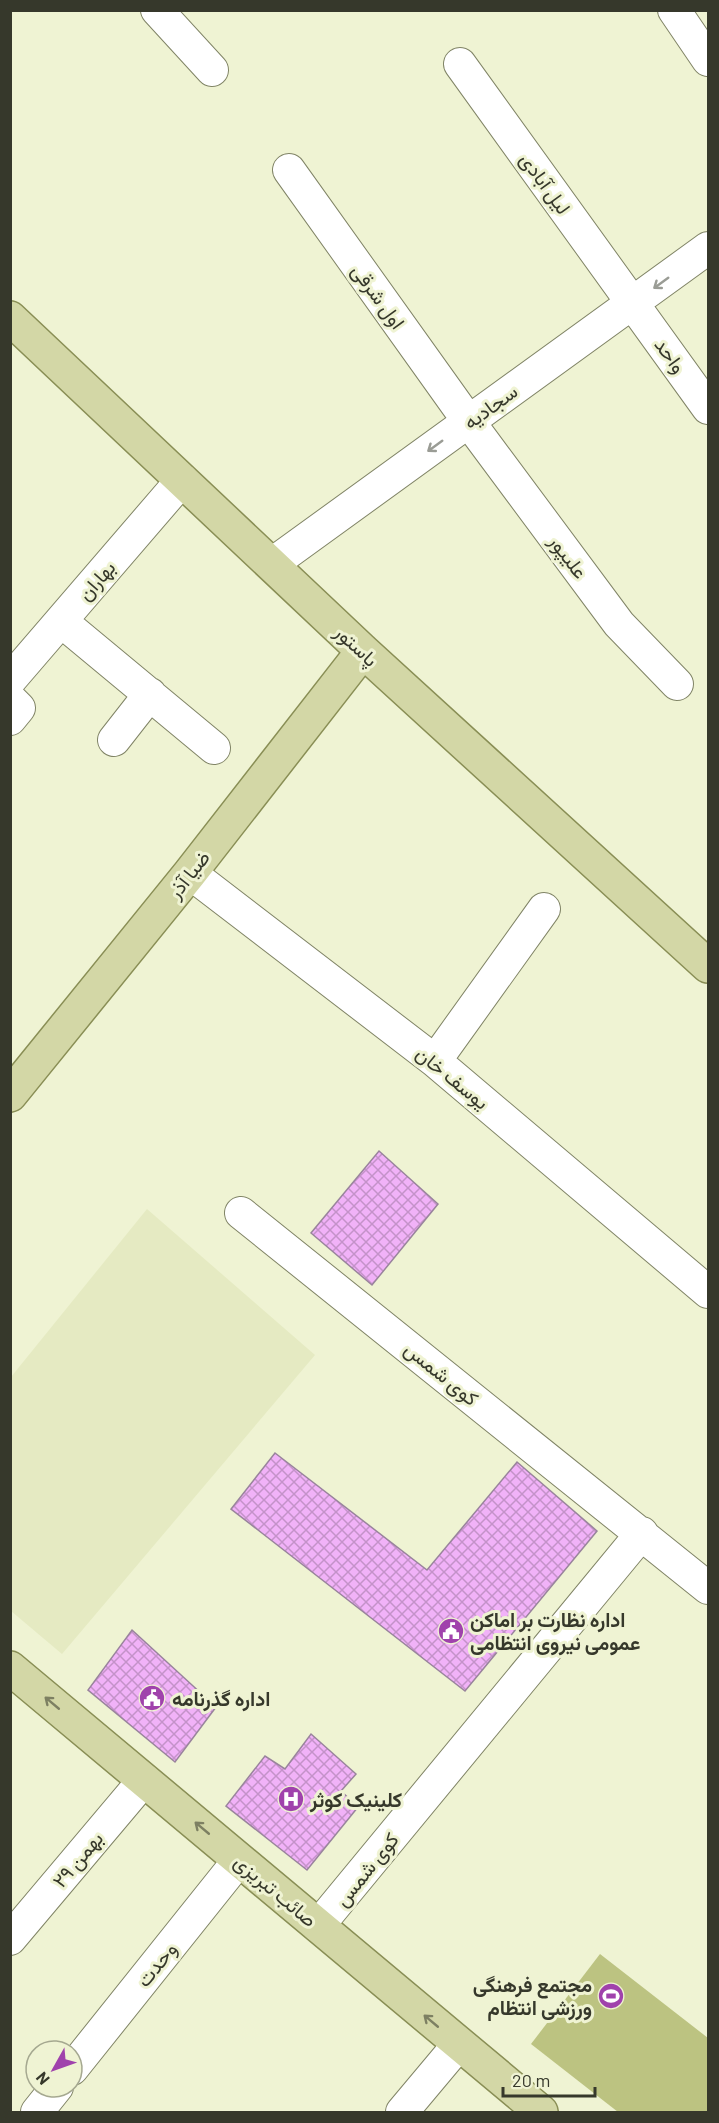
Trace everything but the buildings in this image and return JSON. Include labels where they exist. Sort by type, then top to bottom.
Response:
[{"type":"main road","name":"پاستور","points":[[10,318],[363,651],[708,966]]},
{"type":"main road","name":"ضیا آذر","points":[[10,1095],[190,873],[363,651]]},
{"type":"main road","name":"صائب تبریزی","points":[[10,1668],[541,2112]]},
{"type":"street","points":[[157,10],[212,70]]},
{"type":"street","points":[[674,10],[708,60]]},
{"type":"street","name":"لیل آبادی","points":[[460,64],[633,303]]},
{"type":"street","name":"اول شرقی","points":[[290,170],[469,422]]},
{"type":"street","name":"سجادیه","points":[[272,564],[708,248]]},
{"type":"street","name":"واحد","points":[[633,303],[708,408]]},
{"type":"street","name":"علیپور","points":[[469,422],[619,624],[676,684]]},
{"type":"street","name":"بهاران","points":[[13,702],[61,621],[182,480]]},
{"type":"street","points":[[61,621],[214,748]]},
{"type":"street","points":[[114,740],[150,694]]},
{"type":"street","name":"یوسف خان","points":[[190,873],[435,1061],[708,1292]]},
{"type":"street","points":[[435,1061],[544,909]]},
{"type":"street","name":"کوی شمس","points":[[241,1213],[708,1588]]},
{"type":"street","name":"کوی شمس","points":[[318,1926],[642,1533]]},
{"type":"street","name":"۲۹ بهمن","points":[[10,1939],[144,1780]]},
{"type":"street","name":"وحدت","points":[[84,2054],[240,1860]]},
{"type":"street","points":[[402,2112],[459,2044]]},
{"type":"street","points":[[37,2112],[47,2099]]},
{"type":"shaded area","points":[[147,1209],[315,1355],[62,1654],[11,1611],[11,1377]]},
{"type":"green space","name":"مجتمع فرهنگی ورزشی انتظام","points":[[600,1954],[708,2038],[708,2112],[618,2112],[531,2044]]},
{"type":"place","name":"اداره نظارت بر اماکن عمومی نیروی انتظامی","points":[[451,1631]]},
{"type":"place","name":"اداره گذرنامه","points":[[152,1698]]},
{"type":"place","name":"کلینیک کوثر","points":[[291,1799]]},
{"type":"place","name":"مجتمع فرهنگی ورزشی انتظام","points":[[611,1996]]}]
